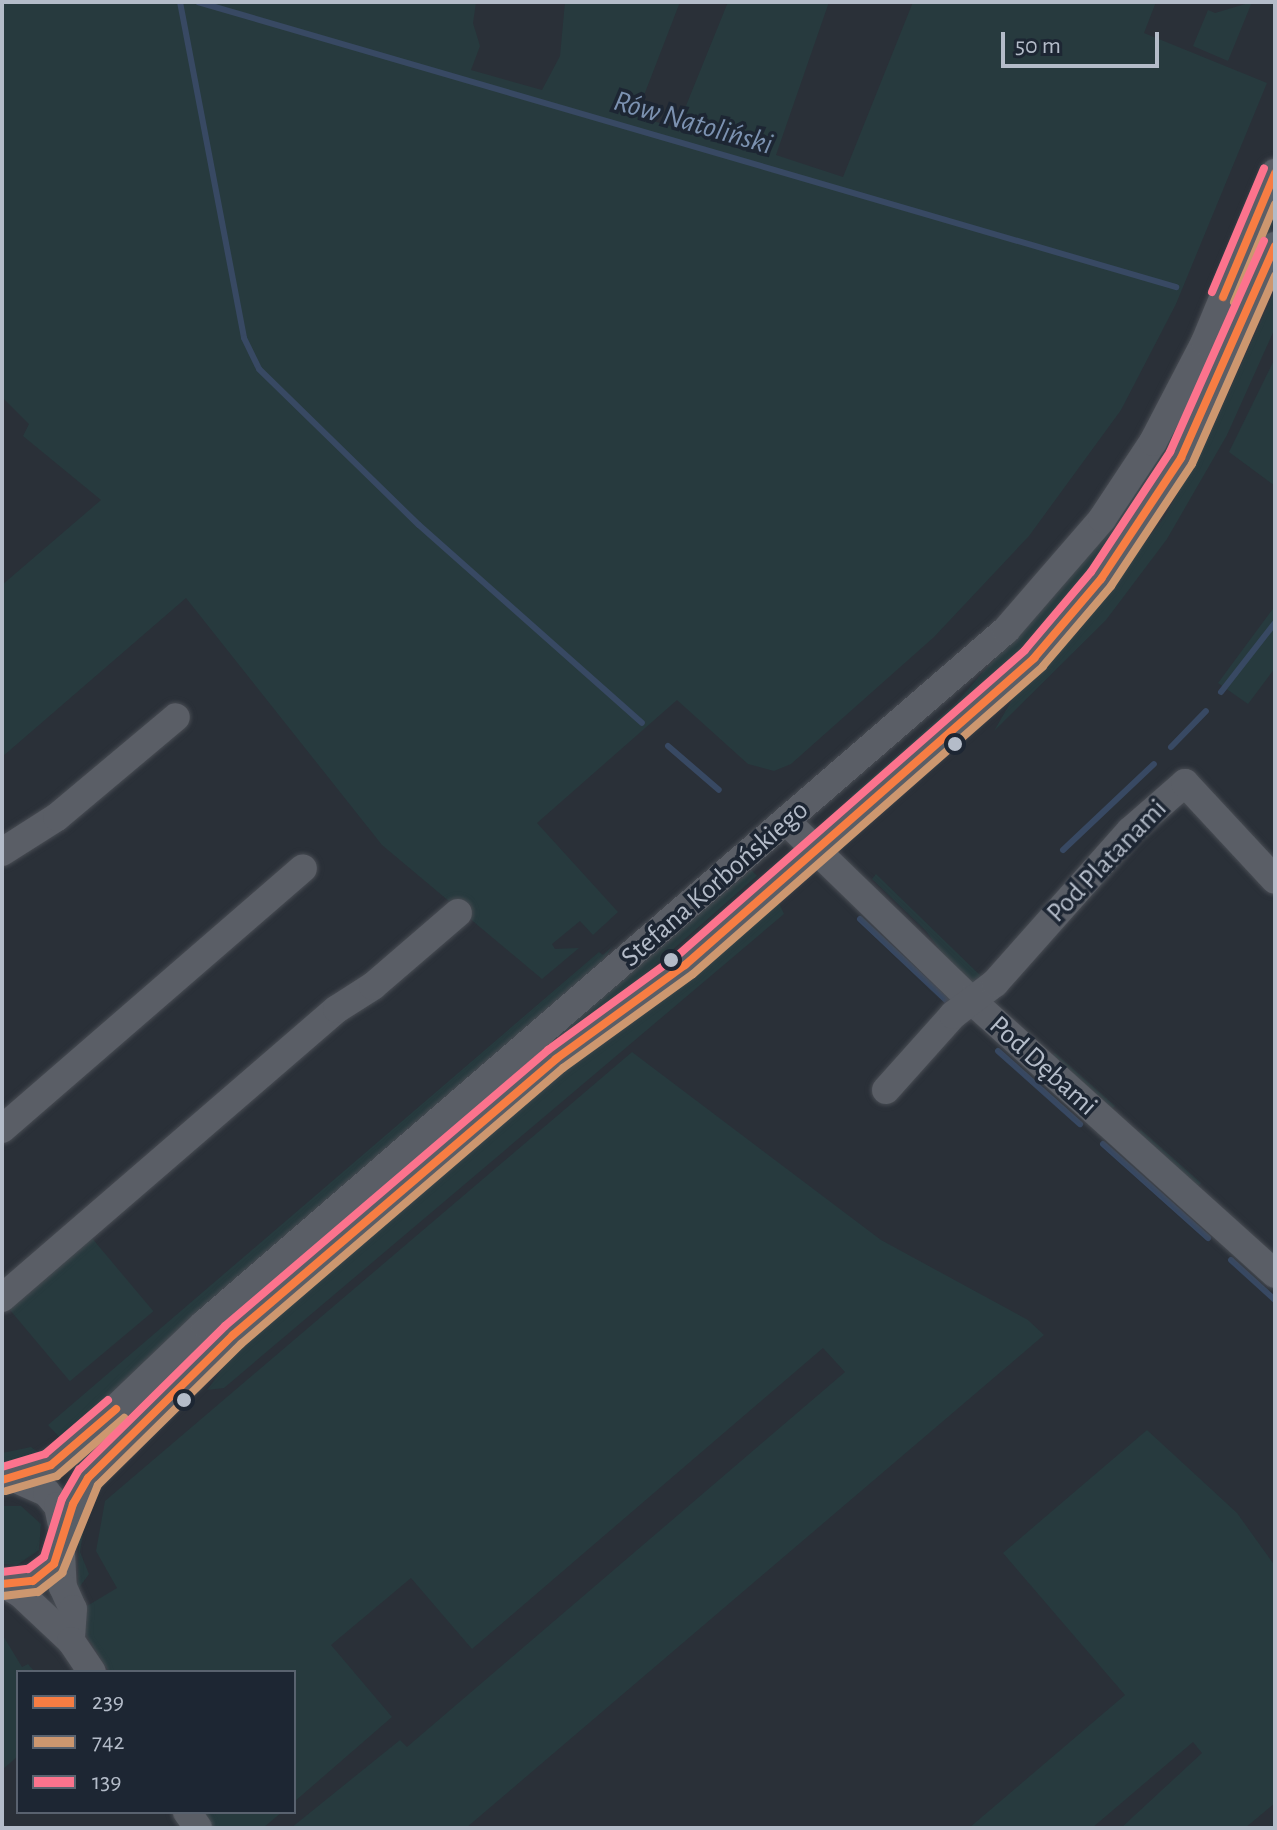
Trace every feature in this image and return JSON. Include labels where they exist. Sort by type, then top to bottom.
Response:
[{"type":"street","name":"Stefana Korbońskiego","points":[[9,1480],[71,1451],[204,1324],[1006,630],[1102,519],[1181,392],[1275,173]]},
{"type":"street","name":"Stefana Korbońskiego","points":[[62,1546],[73,1504],[88,1478],[233,1335],[556,1059],[685,965],[995,696],[1101,579],[1181,458],[1275,246]]},
{"type":"street","points":[[2,852],[75,803],[176,717]]},
{"type":"street","name":"Pod Platanami","points":[[971,1000],[995,983],[1130,831],[1185,783],[1275,880]]},
{"type":"street","name":"Pod Dębami","points":[[787,822],[971,1000],[1275,1274]]},
{"type":"street","points":[[2,1129],[303,868]]},
{"type":"street","points":[[2,1298],[337,1009],[373,986],[458,913]]},
{"type":"street","points":[[886,1090],[971,1000]]},
{"type":"street","name":"Stefana Korbońskiego","points":[[9,1480],[33,1483],[53,1499],[64,1522],[62,1546]]},
{"type":"street","points":[[5,1584],[44,1574],[62,1546]]},
{"type":"street","points":[[62,1546],[63,1587],[73,1609],[71,1641]]},
{"type":"street","points":[[5,1584],[71,1641],[91,1670]]},
{"type":"green space","points":[[2,2],[476,2],[473,23],[480,46],[471,70],[542,90],[560,56],[565,2],[680,2],[636,116],[677,128],[728,2],[829,2],[776,155],[843,177],[913,2],[1156,2],[1144,33],[1267,83],[1176,304],[1121,410],[1029,536],[934,637],[791,764],[774,771],[748,764],[677,700],[537,823],[618,912],[593,935],[580,921],[552,944],[555,949],[579,948],[542,979],[382,845],[186,598],[2,757],[2,585],[101,500],[23,436],[29,424],[2,397]]},
{"type":"green space","points":[[1252,2],[1228,61],[1193,46],[1208,10],[1215,13]]},
{"type":"green space","points":[[1275,206],[1275,219],[1206,383],[1139,507],[1045,631],[856,803],[851,796],[956,703],[1113,524]]},
{"type":"green space","points":[[1275,290],[1275,328],[1227,435],[1167,539],[1106,620],[994,731],[1016,693],[1079,631],[1165,516],[1203,449]]},
{"type":"green space","points":[[1275,358],[1275,486],[1229,452]]},
{"type":"green space","points":[[1275,606],[1275,668],[1248,704],[1218,683]]},
{"type":"green space","points":[[751,870],[757,876],[85,1464],[80,1459],[235,1311]]},
{"type":"green space","points":[[876,874],[985,980],[974,983],[957,973],[926,931],[872,879]]},
{"type":"green space","points":[[778,901],[784,914],[224,1388],[207,1390],[237,1349],[570,1065]]},
{"type":"green space","points":[[613,946],[592,975],[65,1443],[48,1425],[599,952],[603,955]]},
{"type":"green space","points":[[632,1052],[881,1240],[1028,1320],[1044,1335],[466,1828],[291,1828],[400,1740],[407,1747],[845,1372],[823,1348],[472,1649],[411,1578],[331,1645],[392,1717],[296,1800],[296,1670],[108,1670],[83,1630],[87,1606],[117,1588],[96,1551],[105,1501]]},
{"type":"green space","points":[[1055,1053],[1115,1106],[1111,1110],[1052,1056]]},
{"type":"green space","points":[[1141,1130],[1201,1183],[1197,1187],[1138,1133]]},
{"type":"green space","points":[[91,1237],[153,1311],[70,1381],[8,1307]]},
{"type":"green space","points":[[1147,1430],[1237,1513],[1275,1566],[1275,1803],[1245,1828],[1121,1828],[1202,1753],[1193,1742],[1092,1828],[969,1828],[1125,1695],[1003,1553]]},
{"type":"green space","points":[[31,1447],[46,1458],[12,1468],[2,1465],[2,1453]]},
{"type":"green space","points":[[88,1505],[80,1552],[89,1574],[78,1589],[79,1521]]},
{"type":"green space","points":[[2,1506],[21,1506],[41,1524],[39,1550],[17,1565],[2,1564]]},
{"type":"green space","points":[[2,1634],[22,1667],[28,1664],[33,1670],[16,1670],[16,1758],[2,1770]]},
{"type":"green space","points":[[201,1814],[280,1814],[263,1828],[211,1828]]},
{"type":"waterway","points":[[180,2],[244,338],[259,369],[419,525],[642,723]]},
{"type":"waterway","name":"Rów Natoliński","points":[[198,2],[1176,287]]},
{"type":"waterway","points":[[1221,692],[1275,623]]},
{"type":"waterway","points":[[1171,747],[1206,711]]},
{"type":"waterway","points":[[668,746],[719,790]]},
{"type":"waterway","points":[[1063,850],[1154,764]]},
{"type":"waterway","points":[[860,919],[947,1001]]},
{"type":"waterway","points":[[998,1051],[1080,1124]]},
{"type":"waterway","points":[[1103,1144],[1208,1238]]},
{"type":"waterway","points":[[1231,1260],[1275,1300]]},
{"type":"transit line","name":"139","points":[[1212,292],[1264,168]]},
{"type":"transit line","name":"239","points":[[1223,297],[1275,173]]},
{"type":"transit line","name":"742","points":[[1234,302],[1275,204]]},
{"type":"transit line","name":"139","points":[[2,1572],[28,1569],[44,1557],[62,1499],[79,1470],[225,1326],[548,1050],[677,956],[1025,650],[1091,572],[1170,452],[1264,241]]},
{"type":"transit line","name":"239","points":[[2,1584],[33,1581],[54,1564],[73,1504],[88,1478],[233,1335],[556,1059],[685,965],[1034,658],[1101,579],[1181,458],[1275,246]]},
{"type":"transit line","name":"742","points":[[3,1596],[38,1592],[62,1573],[98,1485],[241,1344],[563,1068],[693,974],[1043,666],[1111,586],[1192,464],[1275,276]]},
{"type":"transit line","name":"139","points":[[2,1467],[45,1454],[108,1400]]},
{"type":"transit line","name":"239","points":[[2,1480],[51,1465],[116,1409]]},
{"type":"transit line","name":"742","points":[[6,1491],[57,1476],[124,1418]]}]
